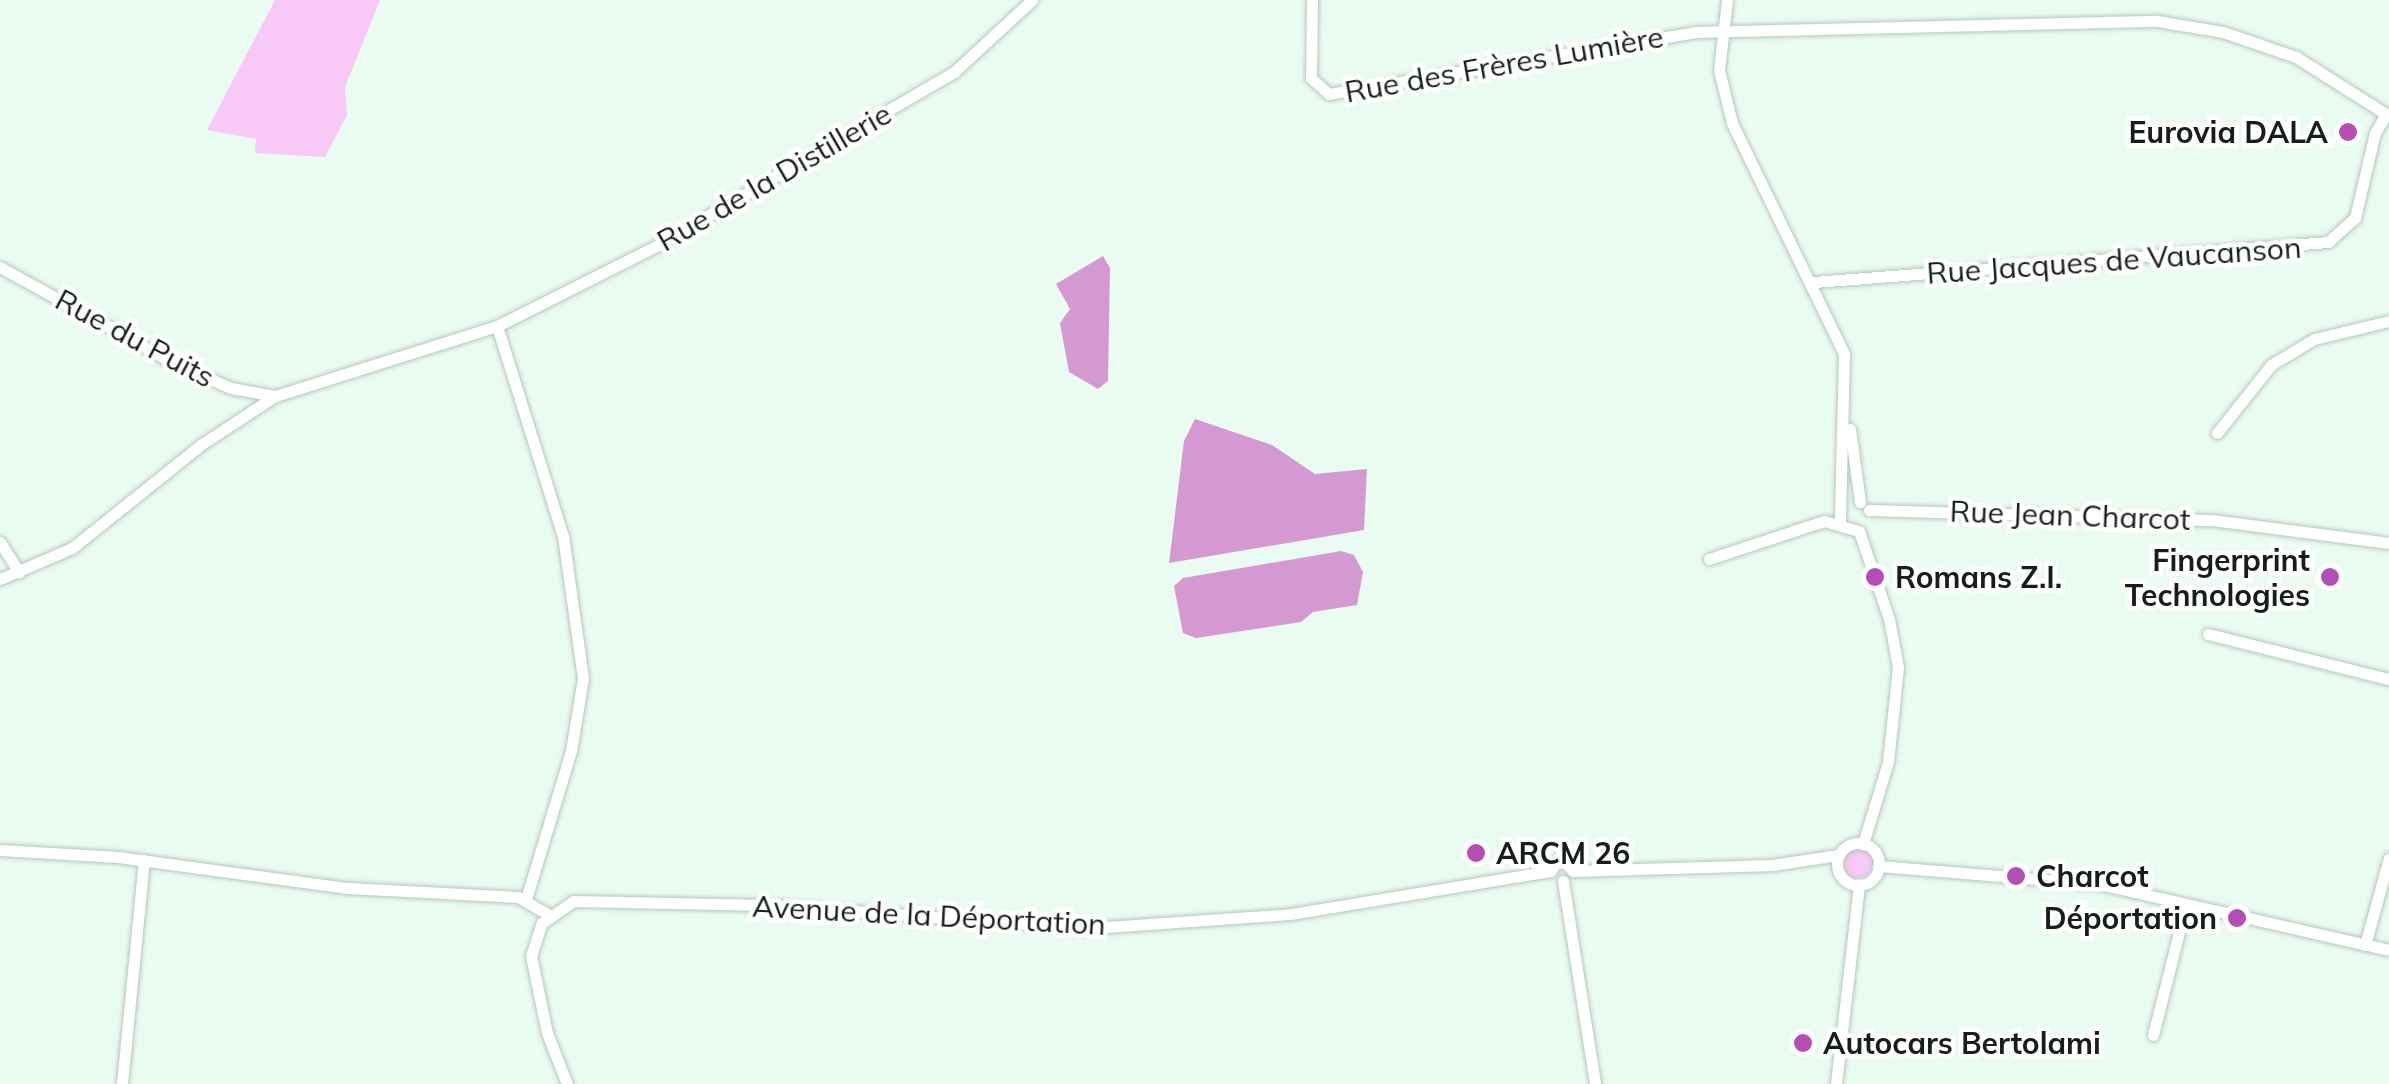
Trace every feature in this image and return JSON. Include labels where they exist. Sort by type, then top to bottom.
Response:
[{"type":"street","name":"Rue de la Distillerie","points":[[0,579],[72,548],[202,444],[275,396],[498,326],[656,246],[954,72],[1032,0]]},
{"type":"street","name":"Rue des Frères Lumière","points":[[1312,0],[1311,78],[1329,94],[1593,46],[1723,31]]},
{"type":"street","points":[[1727,0],[1720,70],[1732,123],[1758,188],[1814,282],[1844,354],[1848,405],[1870,521],[1859,531]]},
{"type":"street","points":[[1723,31],[2157,21],[2224,32],[2296,58],[2388,115]]},
{"type":"street","name":"Rue Jacques de Vaucanson","points":[[1814,282],[2328,242],[2355,218],[2375,134],[2388,115]]},
{"type":"street","name":"Rue du Puits","points":[[0,267],[173,362],[231,388],[275,396]]},
{"type":"street","points":[[2217,433],[2271,365],[2314,339],[2389,320]]},
{"type":"street","points":[[498,326],[562,536],[582,678],[572,751],[526,899]]},
{"type":"street","points":[[1841,515],[1848,405]]},
{"type":"street","points":[[1708,559],[1865,506]]},
{"type":"street","name":"Rue Jean Charcot","points":[[1865,506],[2212,520],[2389,543]]},
{"type":"street","points":[[1562,881],[1573,870],[1812,862],[1863,844],[1888,762],[1898,667],[1889,619],[1859,531],[1841,515]]},
{"type":"street","points":[[0,542],[19,572]]},
{"type":"street","points":[[2208,634],[2389,679]]},
{"type":"street","points":[[1863,844],[1878,866]]},
{"type":"street","points":[[0,850],[144,860],[348,888],[526,899],[549,915],[537,934],[532,968],[568,1084]]},
{"type":"street","points":[[1838,855],[1838,870]]},
{"type":"street","name":"Avenue de la Déportation","points":[[549,915],[573,901],[601,899],[1116,927],[1291,914],[1550,871],[1560,857],[1573,870]]},
{"type":"street","points":[[2365,945],[2389,858]]},
{"type":"street","points":[[122,1084],[144,860]]},
{"type":"street","points":[[1812,862],[1838,870],[1859,884]]},
{"type":"street","points":[[1836,1084],[1859,884],[1878,866],[2099,884],[2389,950]]},
{"type":"street","points":[[1550,871],[1562,881],[1595,1084]]},
{"type":"street","points":[[2153,1034],[2186,905]]},
{"type":"shaded area","points":[[275,0],[380,0],[345,87],[347,115],[325,157],[255,153],[256,139],[207,130]]},
{"type":"shaded area","points":[[1103,256],[1110,268],[1108,381],[1098,389],[1069,372],[1060,323],[1070,309],[1056,284]]},
{"type":"shaded area","points":[[1195,419],[1272,445],[1315,474],[1367,469],[1364,530],[1169,563],[1184,441]]},
{"type":"shaded area","points":[[1341,551],[1354,555],[1363,572],[1357,605],[1313,612],[1301,622],[1196,638],[1183,633],[1174,586],[1183,578]]},
{"type":"shaded area","points":[[1858,848],[1872,857],[1873,863],[1864,877],[1858,878],[1844,869],[1843,863],[1852,849]]},
{"type":"place","name":"Eurovia DALA","points":[[2348,132]]},
{"type":"place","name":"Romans Z.I.","points":[[1875,577]]},
{"type":"place","name":"Fingerprint Technologies","points":[[2330,577]]},
{"type":"place","name":"ARCM 26","points":[[1476,853]]},
{"type":"place","name":"Charcot","points":[[2016,876]]},
{"type":"place","name":"Déportation","points":[[2237,918]]},
{"type":"place","name":"Autocars Bertolami","points":[[1803,1043]]}]
